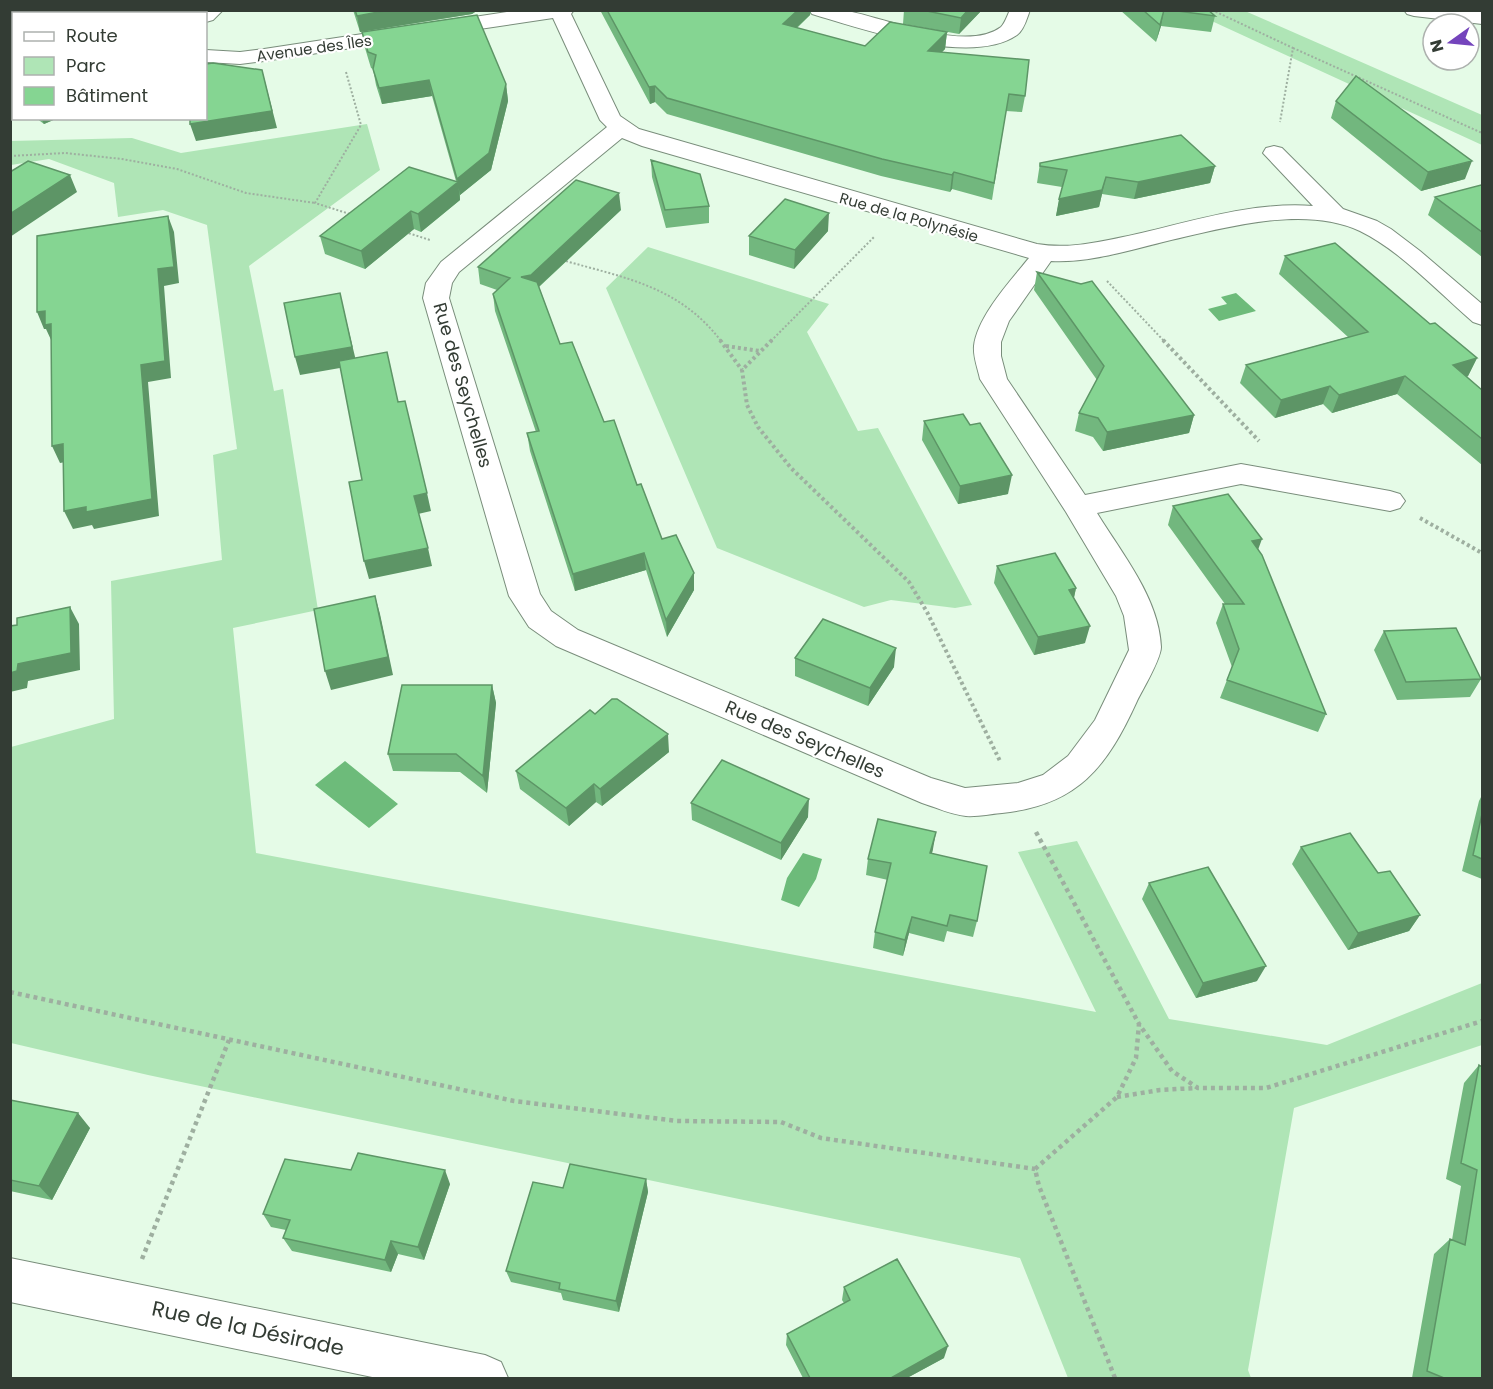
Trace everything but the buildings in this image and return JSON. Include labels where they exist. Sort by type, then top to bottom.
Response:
[{"type":"street","points":[[819,10],[929,39],[969,43],[1003,36],[1014,29],[1020,10]]},
{"type":"street","points":[[1414,10],[1436,12]]},
{"type":"street","points":[[562,12],[605,110],[620,128]]},
{"type":"street","name":"Avenue des Îles","points":[[207,56],[240,58],[562,12]]},
{"type":"street","name":"Rue de la Polynésie","points":[[620,128],[650,141],[897,214],[1044,254],[1080,252],[1274,213],[1334,214],[1368,226],[1482,317]]},
{"type":"street","name":"Rue des Seychelles","points":[[620,128],[450,267],[439,283],[436,298],[525,596],[540,619],[567,638],[922,789],[965,802],[1018,798],[1054,786],[1080,766],[1108,728],[1145,650],[1140,616],[1131,595],[1078,507],[994,379],[989,360],[987,342],[997,321],[1044,254]]},
{"type":"street","name":"Rue de la Polynésie","points":[[1274,153],[1334,214]]},
{"type":"street","points":[[1078,507],[1241,474],[1390,501]]},
{"type":"street","name":"Rue de la Désirade","points":[[10,1280],[485,1378]]},
{"type":"path","points":[[1212,10],[1482,132]]},
{"type":"path","points":[[1274,153],[1293,48]]},
{"type":"path","points":[[315,203],[361,125]]},
{"type":"path","points":[[10,156],[65,153],[122,159],[177,169],[246,193],[315,203],[359,217]]},
{"type":"path","points":[[742,369],[897,214]]},
{"type":"path","points":[[402,231],[468,253]]},
{"type":"path","points":[[1080,252],[1300,484]]},
{"type":"path","points":[[556,258],[667,294],[686,304],[704,320],[742,369],[747,405],[758,427],[791,468],[909,582],[927,612],[1018,798],[1139,1024],[1172,1071],[1198,1088]]},
{"type":"path","points":[[725,346],[761,351]]},
{"type":"path","points":[[1390,501],[1482,553]]},
{"type":"path","points":[[10,992],[514,1101],[677,1121],[781,1122],[821,1138],[1035,1169],[1117,1097],[1136,1058],[1139,1024]]},
{"type":"path","points":[[1117,1097],[1160,1090],[1266,1088],[1482,1021]]},
{"type":"path","points":[[125,1302],[229,1040]]},
{"type":"path","points":[[1035,1169],[1039,1186],[1115,1378]]},
{"type":"green space","points":[[1190,11],[1245,11],[1482,115],[1482,145]]},
{"type":"green space","points":[[367,124],[380,170],[249,266],[274,391],[283,389],[318,610],[233,628],[256,853],[1096,1012],[1018,852],[1077,841],[1169,1019],[1327,1045],[1482,983],[1482,1045],[1294,1108],[1248,1370],[1251,1378],[1068,1378],[1020,1258],[148,1075],[11,1043],[11,747],[114,719],[111,581],[222,560],[213,455],[237,449],[207,225],[163,210],[118,217],[114,183],[49,159],[11,165],[11,141],[132,138],[181,153]]},
{"type":"green space","points":[[648,247],[829,304],[807,332],[858,431],[878,428],[972,605],[955,608],[891,600],[864,607],[717,548],[606,288]]},
{"type":"shaded area","points":[[1236,293],[1256,311],[1219,321],[1208,309],[1227,304],[1221,297]]},
{"type":"shaded area","points":[[345,761],[398,804],[369,828],[315,785]]},
{"type":"shaded area","points":[[803,853],[822,859],[816,879],[799,907],[781,900],[787,878]]}]
